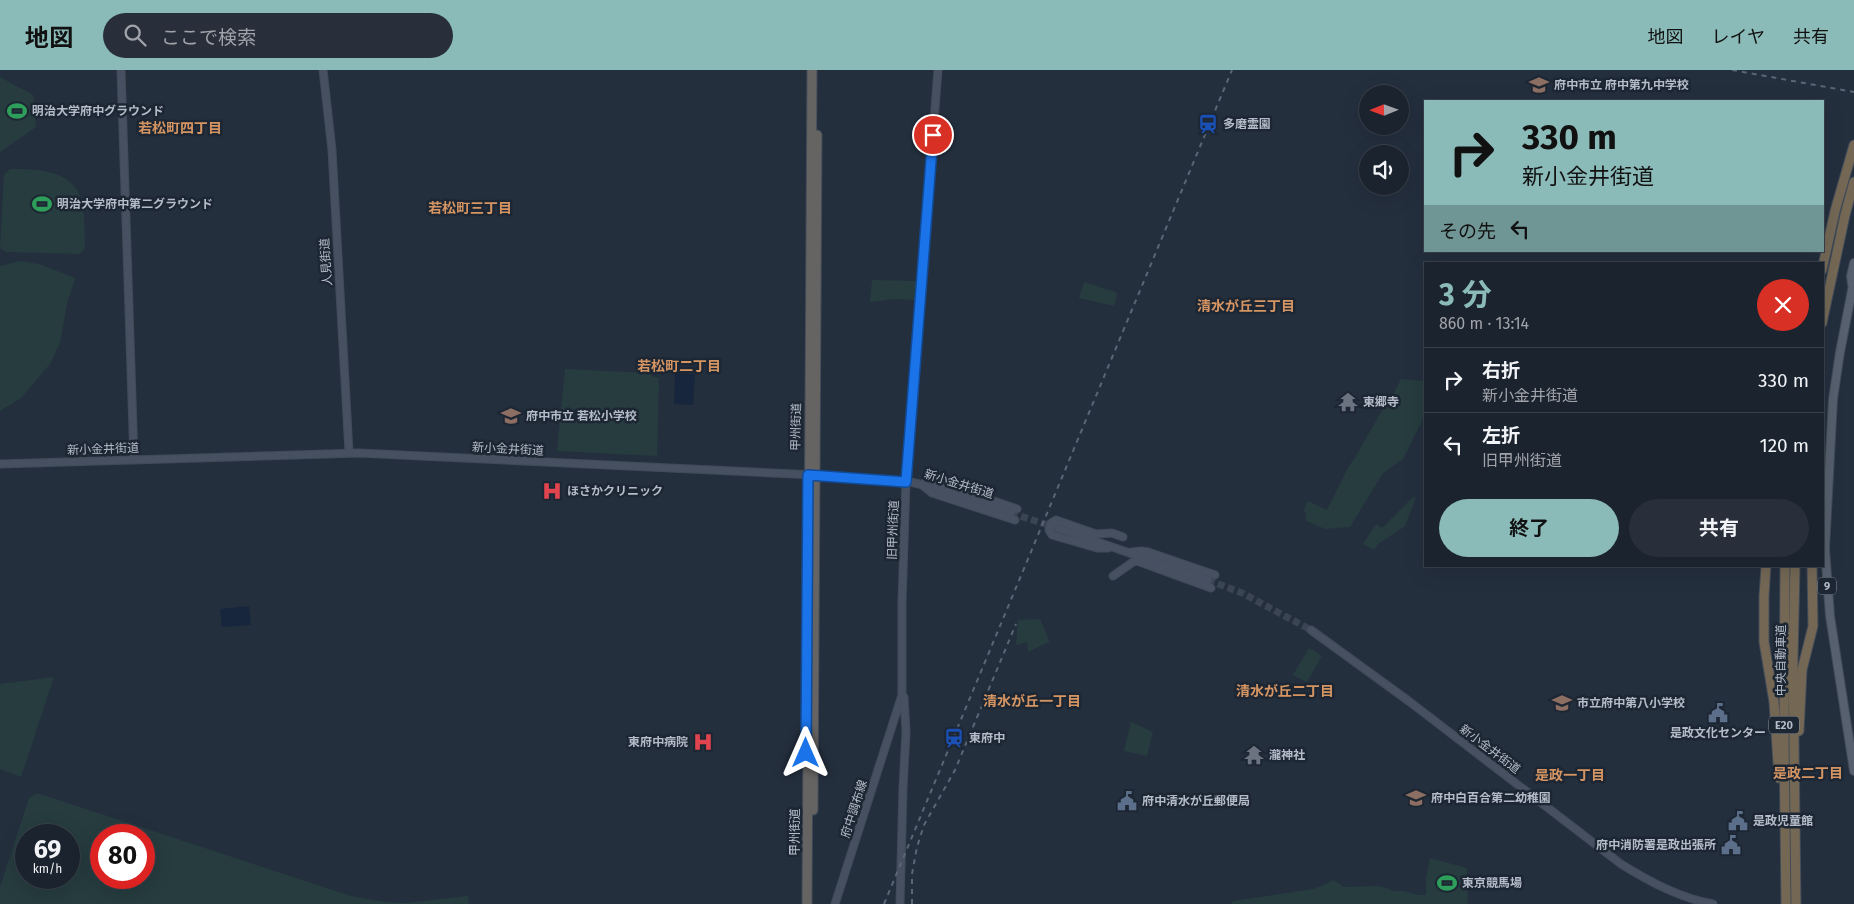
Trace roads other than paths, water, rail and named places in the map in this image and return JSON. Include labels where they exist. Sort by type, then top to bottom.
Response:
[{"type":"highway","name":"甲州街道","points":[[812,70],[812,904]]},
{"type":"highway","name":"甲州街道","points":[[806,904],[818,70]]},
{"type":"highway","points":[[1824,262],[1835,211],[1854,145]]},
{"type":"highway","points":[[1824,314],[1854,182]]},
{"type":"highway","points":[[1766,567],[1763,621],[1764,642],[1776,723],[1786,883]]},
{"type":"highway","name":"中央自動車道","points":[[1785,567],[1784,740],[1786,883],[1791,903]]},
{"type":"highway","name":"中央自動車道","points":[[1791,903],[1796,879],[1793,670],[1795,567]]},
{"type":"highway","points":[[1796,879],[1802,678],[1804,659],[1813,626],[1812,567]]},
{"type":"main road","points":[[121,70],[134,459]]},
{"type":"main road","name":"人見街道","points":[[323,70],[332,150],[349,452]]},
{"type":"main road","name":"旧甲州街道","points":[[895,720],[900,704],[902,687],[902,603],[906,482],[938,70]]},
{"type":"main road","points":[[1853,291],[1851,276],[1854,263]]},
{"type":"main road","name":"9","points":[[1854,280],[1833,399],[1825,549],[1830,616],[1854,771]]},
{"type":"main road","name":"新小金井街道","points":[[0,464],[349,452],[812,475],[920,483],[936,482],[1014,511]]},
{"type":"main road","points":[[920,483],[932,493],[1015,520]]},
{"type":"main road","points":[[1113,547],[1097,548],[1054,536],[1050,534],[1049,528],[1051,523],[1056,520],[1096,534],[1112,533],[1123,537]]},
{"type":"main road","points":[[1056,528],[1208,580]]},
{"type":"main road","points":[[1130,552],[1148,552],[1215,575]]},
{"type":"main road","points":[[1112,576],[1133,562],[1137,562],[1211,588]]},
{"type":"main road","name":"新小金井街道","points":[[1311,630],[1405,698],[1622,864],[1657,885],[1713,904]]},
{"type":"main road","points":[[900,904],[904,736],[906,732],[902,687]]},
{"type":"main road","points":[[895,720],[904,736]]},
{"type":"main road","name":"府中調布線","points":[[835,904],[895,720]]},
{"type":"water","points":[[675,373],[695,374],[693,405],[674,404]]},
{"type":"water","points":[[249,606],[251,625],[222,627],[220,609]]},
{"type":"tunnel","points":[[1011,513],[1054,527]]},
{"type":"tunnel","points":[[1208,580],[1242,593],[1311,630]]},
{"type":"railway","points":[[884,904],[1232,70]]},
{"type":"railway","points":[[1732,70],[1854,92]]},
{"type":"railway","points":[[912,904],[912,874],[917,847],[924,825],[955,770],[1016,624]]},
{"type":"place","name":"府中市立 府中第九中学校","points":[[1539,85]]},
{"type":"place","name":"明治大学府中グラウンド","points":[[17,111]]},
{"type":"place","name":"多磨霊園","points":[[1208,124]]},
{"type":"place","name":"明治大学府中第二グラウンド","points":[[42,204]]},
{"type":"place","name":"東郷寺","points":[[1348,402]]},
{"type":"place","name":"府中市立 若松小学校","points":[[511,416]]},
{"type":"place","name":"ほさかクリニック","points":[[552,491]]},
{"type":"place","name":"市立府中第八小学校","points":[[1562,703]]},
{"type":"place","name":"是政文化センター","points":[[1718,713]]},
{"type":"place","name":"東府中","points":[[954,738]]},
{"type":"place","name":"東府中病院","points":[[703,742]]},
{"type":"place","name":"瀧神社","points":[[1254,755]]},
{"type":"place","name":"府中白百合第二幼稚園","points":[[1416,798]]},
{"type":"place","name":"府中清水が丘郵便局","points":[[1127,801]]},
{"type":"place","name":"是政児童館","points":[[1738,821]]},
{"type":"place","name":"府中消防署是政出張所","points":[[1731,845]]},
{"type":"place","name":"東京競馬場","points":[[1447,883]]},
{"type":"district","name":"若松町四丁目","points":[[180,128]]},
{"type":"district","name":"若松町三丁目","points":[[470,208]]},
{"type":"district","name":"清水が丘三丁目","points":[[1246,306]]},
{"type":"district","name":"若松町二丁目","points":[[679,366]]},
{"type":"district","name":"清水が丘二丁目","points":[[1285,691]]},
{"type":"district","name":"清水が丘一丁目","points":[[1032,701]]},
{"type":"district","name":"是政二丁目","points":[[1808,773]]},
{"type":"district","name":"是政一丁目","points":[[1570,775]]}]
